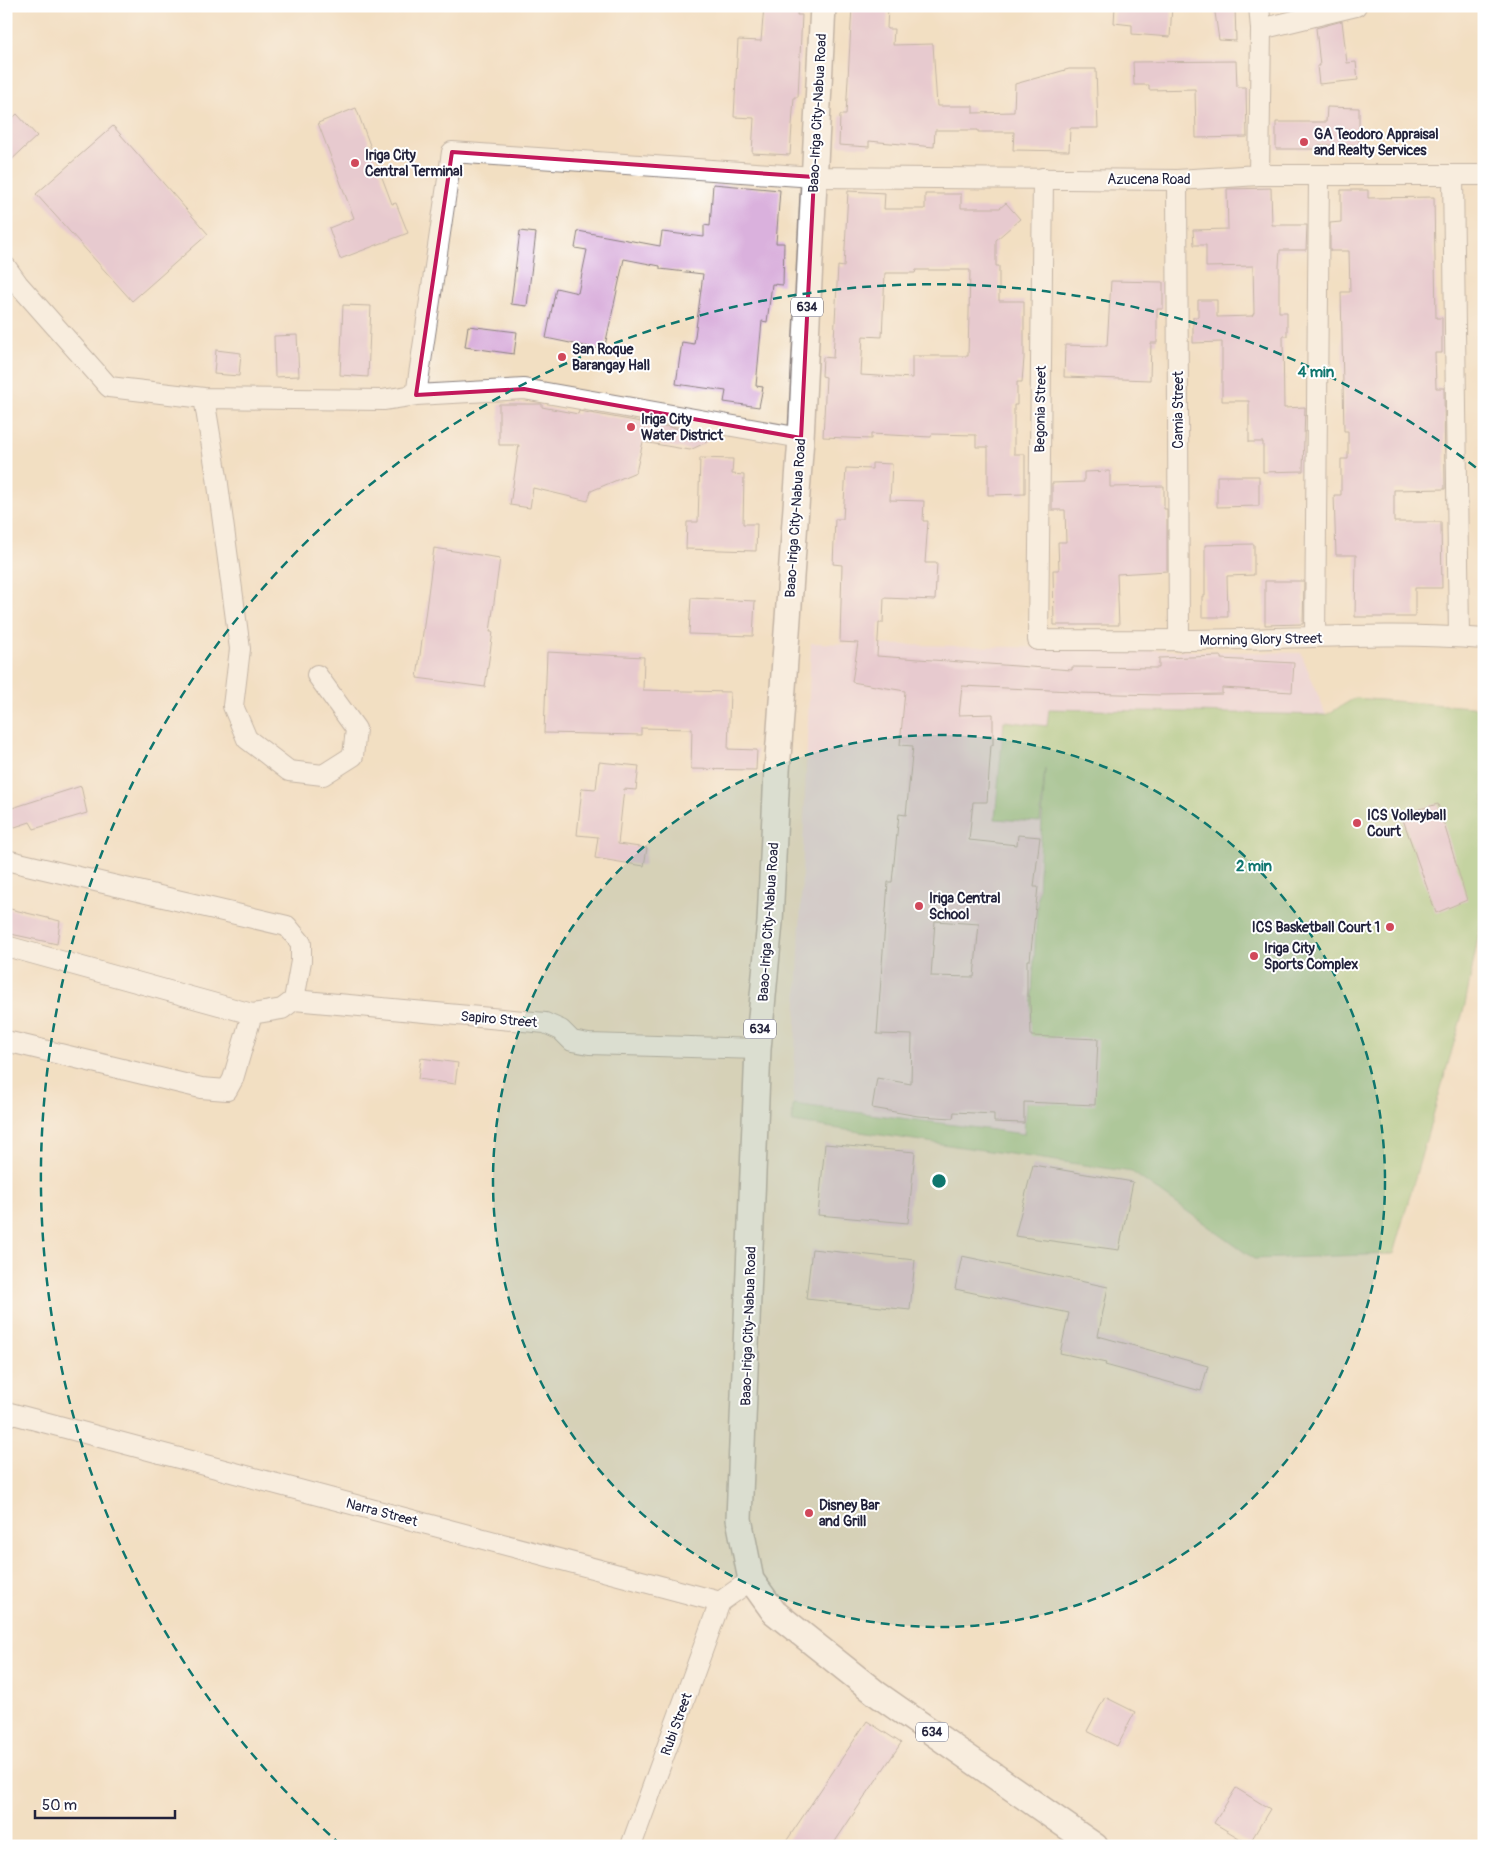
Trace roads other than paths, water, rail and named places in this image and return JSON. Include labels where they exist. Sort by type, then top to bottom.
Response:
[{"type":"main road","name":"Baao-Iriga City-Nabua Road","points":[[822,6],[801,438],[778,757],[770,922],[758,1049],[739,1519],[751,1580],[774,1612],[877,1694],[1095,1846]]},
{"type":"street","points":[[1259,6],[1261,29],[1259,176]]},
{"type":"street","points":[[1261,29],[1356,6]]},
{"type":"street","name":"Azucena Road","points":[[416,395],[452,152],[814,177],[1177,180],[1259,176],[1484,175]]},
{"type":"street","points":[[1453,175],[1459,637]]},
{"type":"street","points":[[1315,637],[1319,176]]},
{"type":"street","name":"Begonia Street","points":[[1038,640],[1043,178]]},
{"type":"street","name":"Camia Street","points":[[1177,180],[1179,640]]},
{"type":"street","points":[[6,267],[18,284],[109,387],[204,398],[383,400],[416,395],[524,389],[801,438]]},
{"type":"street","points":[[204,398],[217,477],[240,650],[233,706],[247,739],[289,771],[323,775],[353,756],[356,729],[317,675]]},
{"type":"street","name":"Morning Glory Street","points":[[1038,640],[1459,637],[1484,640]]},
{"type":"street","points":[[6,860],[287,926],[301,943],[301,961],[294,1000],[282,1009],[252,1014],[6,946]]},
{"type":"street","name":"Sapiro Street","points":[[294,1000],[544,1023],[560,1030],[572,1041],[589,1044],[758,1049]]},
{"type":"street","points":[[6,1041],[201,1088],[227,1090],[233,1079],[252,1014]]},
{"type":"street","name":"Narra Street","points":[[6,1412],[720,1602]]},
{"type":"street","points":[[720,1602],[751,1580]]},
{"type":"street","name":"Rubi Street","points":[[631,1846],[720,1602]]},
{"type":"place","name":"GA Teodoro Appraisal and Realty Services","points":[[1304,142]]},
{"type":"place","name":"Iriga City Central Terminal","points":[[355,163]]},
{"type":"place","name":"San Roque Barangay Hall","points":[[562,357]]},
{"type":"place","name":"Iriga City Water District","points":[[631,427]]},
{"type":"place","name":"ICS Volleyball Court","points":[[1357,823]]},
{"type":"place","name":"Iriga Central School","points":[[919,906]]},
{"type":"place","name":"ICS Basketball Court 1","points":[[1390,927]]},
{"type":"place","name":"Iriga City Sports Complex","points":[[1254,956]]},
{"type":"place","name":"Disney Bar and Grill","points":[[809,1513]]}]
